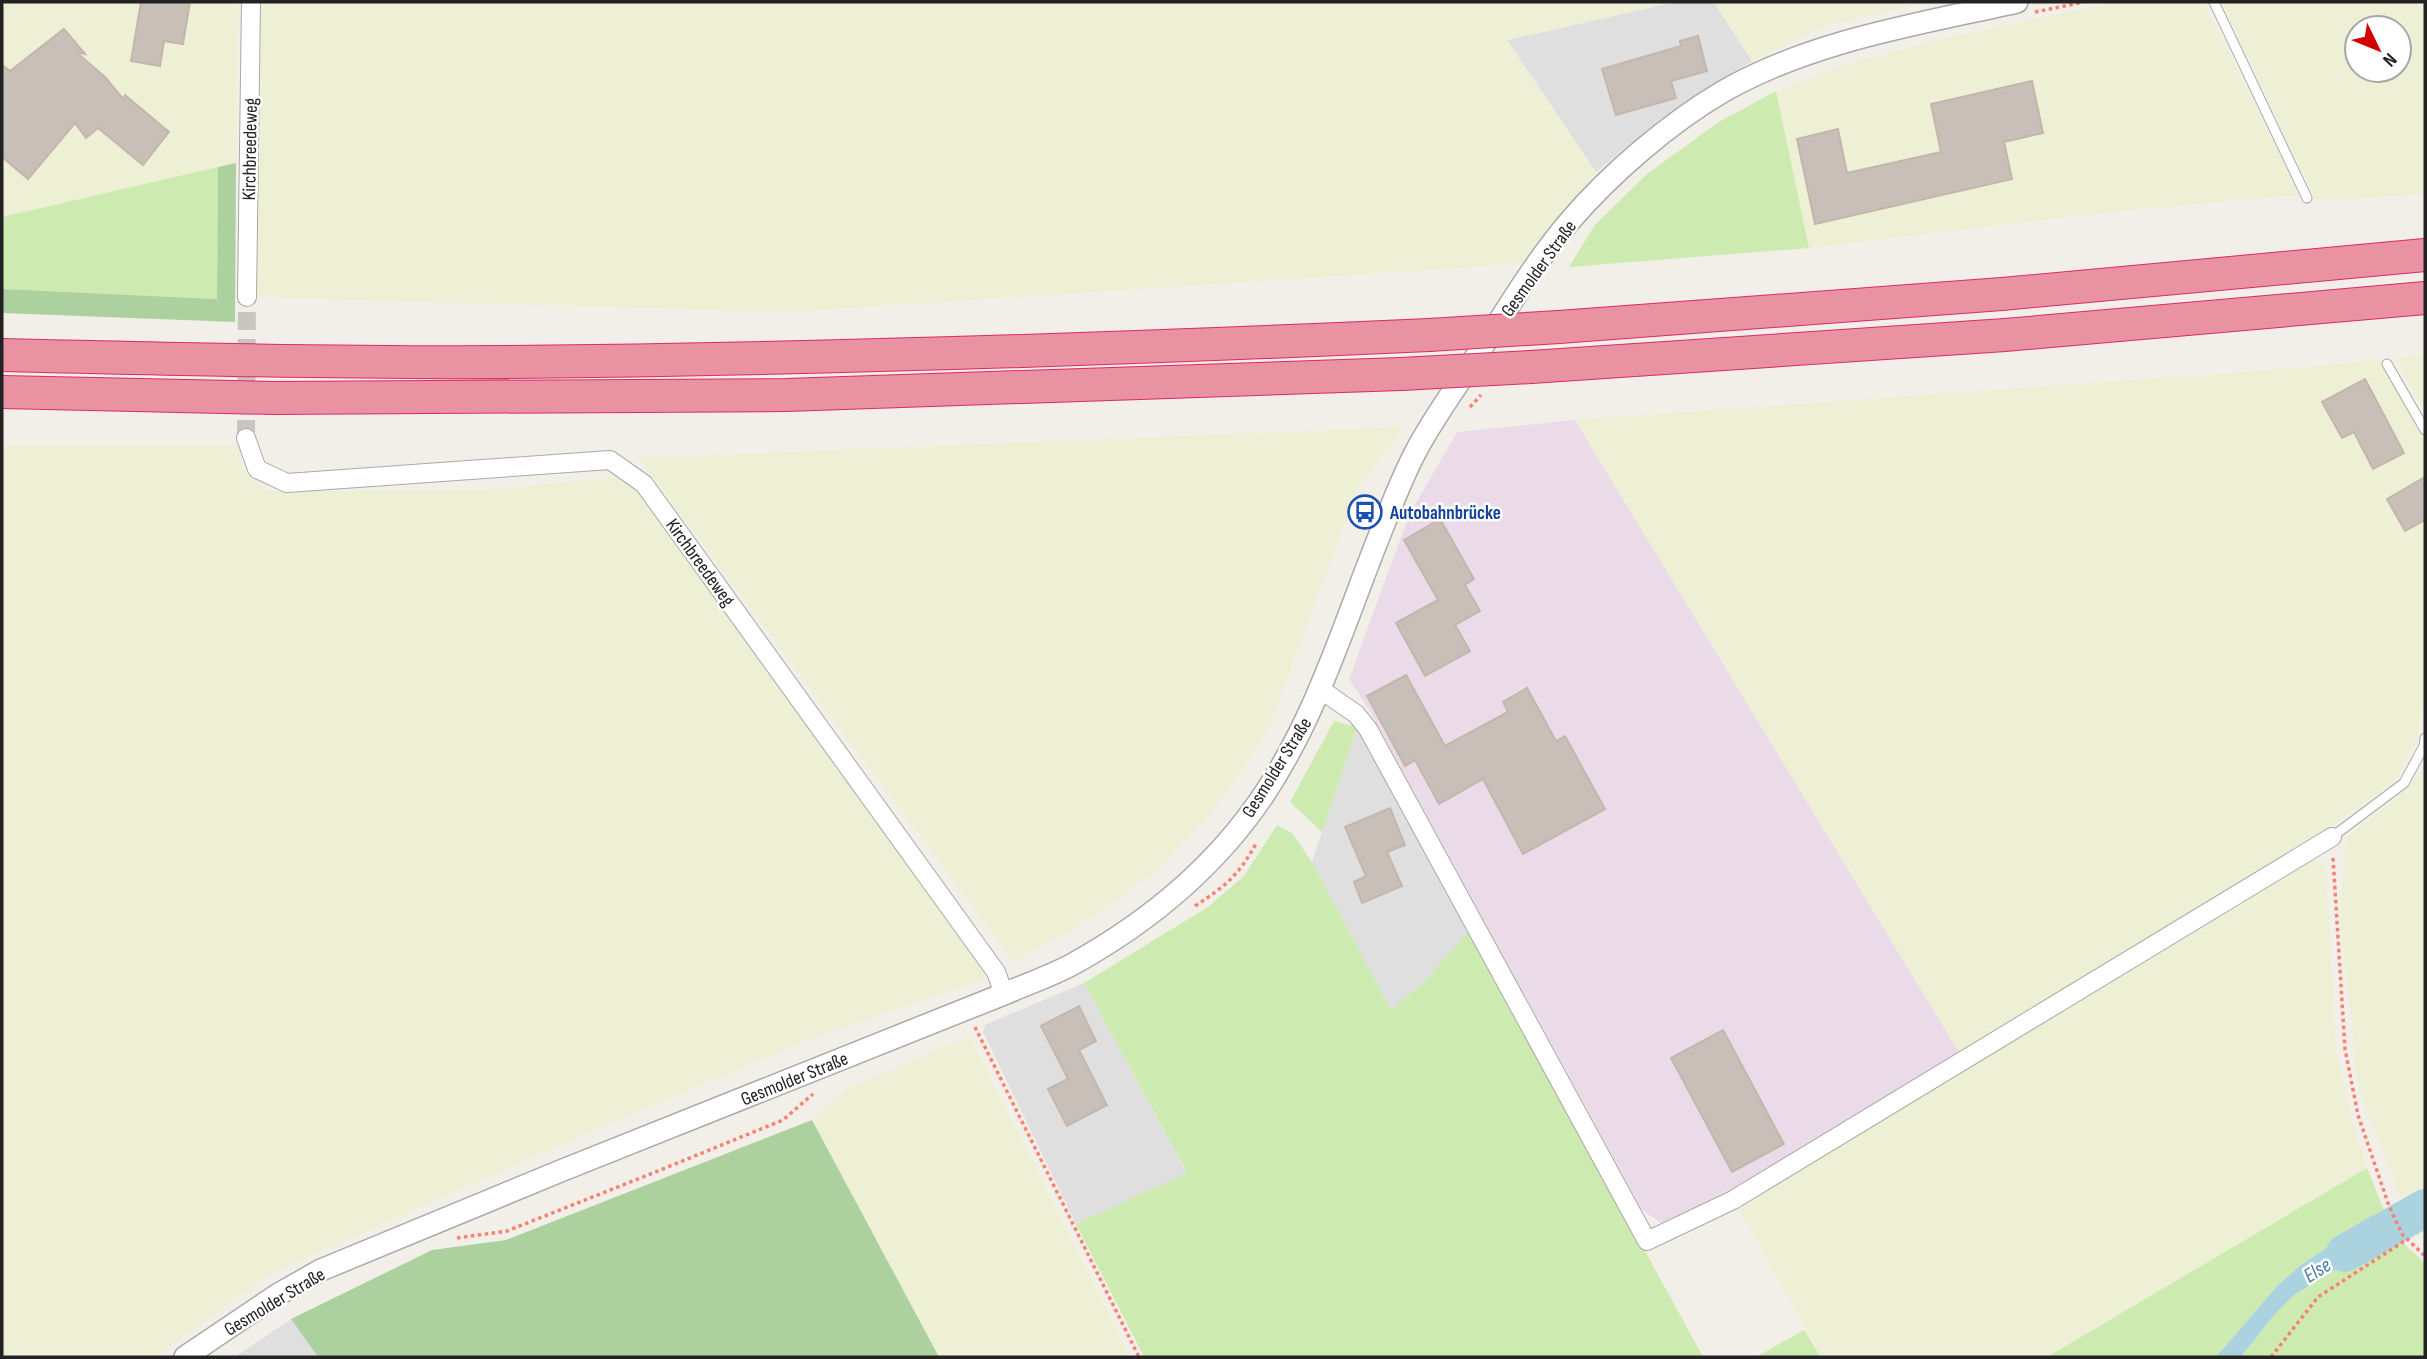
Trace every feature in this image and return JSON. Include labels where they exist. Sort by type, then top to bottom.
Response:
[{"type":"highway","points":[[2,355],[244,360],[537,361],[1107,349],[1559,327],[2002,295],[2425,255]]},
{"type":"highway","points":[[2,392],[273,398],[786,395],[1401,374],[2005,335],[2425,298]]},
{"type":"street","name":"Kirchbreedeweg","points":[[247,297],[251,2]]},
{"type":"street","name":"Gesmolder Straße","points":[[185,1357],[277,1295],[321,1270],[563,1170],[1004,995],[1071,965],[1125,931],[1188,882],[1219,851],[1262,798],[1294,745],[1321,689],[1382,529],[1415,452],[1532,271],[1569,222],[1591,199],[1676,124],[1722,92],[1773,66],[1828,47],[2024,7]]},
{"type":"street","name":"Kirchbreedeweg","points":[[246,438],[257,470],[286,483],[610,460],[644,484],[996,972],[1004,995]]},
{"type":"street","points":[[1321,689],[1356,714],[1368,729],[1647,1241],[1733,1200],[2332,838]]},
{"type":"lane","points":[[2214,2],[2307,198]]},
{"type":"lane","points":[[2387,364],[2425,429]]},
{"type":"lane","points":[[2332,838],[2404,783],[2424,746],[2425,738]]},
{"type":"path","points":[[2024,7],[2084,2]]},
{"type":"path","points":[[1465,413],[1487,385]]},
{"type":"path","points":[[2332,838],[2345,1049],[2358,1115],[2389,1206],[2402,1234],[2425,1256]]},
{"type":"path","points":[[970,1009],[974,1025],[1139,1357]]},
{"type":"path","points":[[2271,1357],[2318,1297],[2406,1240]]},
{"type":"shaded area","points":[[1675,2],[1714,2],[1752,61],[1660,119],[1596,172],[1507,40]]},
{"type":"shaded area","points":[[1575,420],[1962,1057],[1741,1187],[1661,1223],[1642,1210],[1371,713],[1349,679],[1410,513],[1457,432]]},
{"type":"shaded area","points":[[1357,727],[1470,930],[1422,984],[1391,1010],[1312,862]]},
{"type":"shaded area","points":[[1084,983],[1187,1174],[1076,1224],[983,1032],[985,1025]]},
{"type":"shaded area","points":[[291,1319],[318,1357],[235,1357]]},
{"type":"green space","points":[[2,2],[239,2],[236,163],[2,217]]},
{"type":"green space","points":[[251,2],[1675,2],[1507,40],[1596,172],[1520,264],[790,312],[247,297]]},
{"type":"green space","points":[[1714,2],[1928,2],[1829,25],[1752,61]]},
{"type":"green space","points":[[2113,2],[2202,2],[2227,47],[2299,195],[2121,211],[1809,248],[1776,91],[1843,65],[1950,37]]},
{"type":"green space","points":[[2222,2],[2425,2],[2425,194],[2316,201]]},
{"type":"green space","points":[[1776,91],[1809,248],[1569,267],[1594,226],[1647,174],[1717,123]]},
{"type":"green space","points":[[236,163],[235,322],[2,313],[2,289],[217,299],[218,167]]},
{"type":"green space","points":[[218,167],[217,299],[2,289],[2,217]]},
{"type":"green space","points":[[2425,354],[2425,411],[2395,358]]},
{"type":"green space","points":[[2380,360],[2425,442],[2425,693],[2417,741],[2394,782],[2310,841],[1962,1057],[1575,420]]},
{"type":"green space","points":[[1403,427],[1358,488],[1268,731],[1219,804],[1156,871],[1095,916],[1014,962],[639,458]]},
{"type":"green space","points":[[2,446],[238,446],[244,472],[266,491],[489,490],[616,477],[644,495],[987,974],[980,981],[810,1039],[576,1138],[268,1275],[155,1357],[2,1357]]},
{"type":"green space","points":[[1334,721],[1357,727],[1322,832],[1290,802]]},
{"type":"green space","points":[[2425,765],[2425,1190],[2401,1199],[2358,1087],[2339,907],[2347,837],[2410,786]]},
{"type":"green space","points":[[1277,825],[1292,833],[1312,862],[1391,1010],[1422,984],[1470,930],[1703,1357],[1144,1357],[1076,1224],[1187,1173],[1084,983],[1208,907],[1244,876]]},
{"type":"green space","points":[[2310,859],[2326,865],[2336,1050],[2351,1117],[2367,1168],[2047,1357],[1821,1357],[1739,1208]]},
{"type":"green space","points":[[970,1036],[1130,1357],[939,1357],[812,1120],[848,1088]]},
{"type":"green space","points":[[812,1120],[939,1357],[318,1357],[291,1319],[432,1250],[506,1240]]},
{"type":"green space","points":[[2367,1168],[2384,1210],[2301,1265],[2278,1285],[2216,1357],[2047,1357]]},
{"type":"green space","points":[[2393,1234],[2425,1263],[2425,1357],[2241,1357],[2294,1295]]},
{"type":"green space","points":[[1804,1330],[1821,1357],[1756,1357]]},
{"type":"water","points":[[2384,1210],[2393,1234],[2294,1295],[2241,1357],[2216,1357],[2278,1285],[2301,1265]]},
{"type":"building","points":[[141,2],[190,2],[183,44],[164,41],[160,66],[131,61]]},
{"type":"building","points":[[64,29],[85,54],[76,52],[105,77],[124,100],[125,95],[169,132],[143,165],[98,128],[86,138],[75,123],[28,179],[2,157],[2,65],[10,71]]},
{"type":"building","points":[[1698,36],[1707,71],[1671,81],[1676,98],[1616,115],[1602,69],[1681,46],[1680,41]]},
{"type":"building","points":[[2032,81],[2043,133],[2004,142],[2012,179],[1815,224],[1797,139],[1838,129],[1847,173],[1941,152],[1931,104]]},
{"type":"building","points":[[2365,379],[2404,453],[2373,469],[2354,432],[2342,438],[2322,402]]},
{"type":"building","points":[[2425,477],[2425,520],[2405,531],[2387,499]]},
{"type":"building","points":[[1440,519],[1474,579],[1465,585],[1480,611],[1455,625],[1470,651],[1425,676],[1396,623],[1438,600],[1404,540]]},
{"type":"building","points":[[1406,675],[1445,746],[1508,712],[1503,702],[1527,688],[1556,741],[1565,736],[1605,809],[1523,854],[1483,779],[1439,804],[1415,760],[1405,766],[1367,696]]},
{"type":"building","points":[[1390,808],[1405,845],[1387,852],[1402,886],[1362,903],[1354,882],[1366,876],[1345,827]]},
{"type":"building","points":[[1079,1006],[1096,1041],[1079,1050],[1107,1105],[1067,1126],[1048,1089],[1068,1079],[1041,1026]]},
{"type":"building","points":[[1723,1030],[1784,1144],[1732,1172],[1671,1058]]},
{"type":"waterway","name":"Else","points":[[2345,1253],[2425,1208]]},
{"type":"tunnel","points":[[246,438],[247,297]]},
{"type":"place","name":"Autobahnbrücke","points":[[1365,512]]}]
